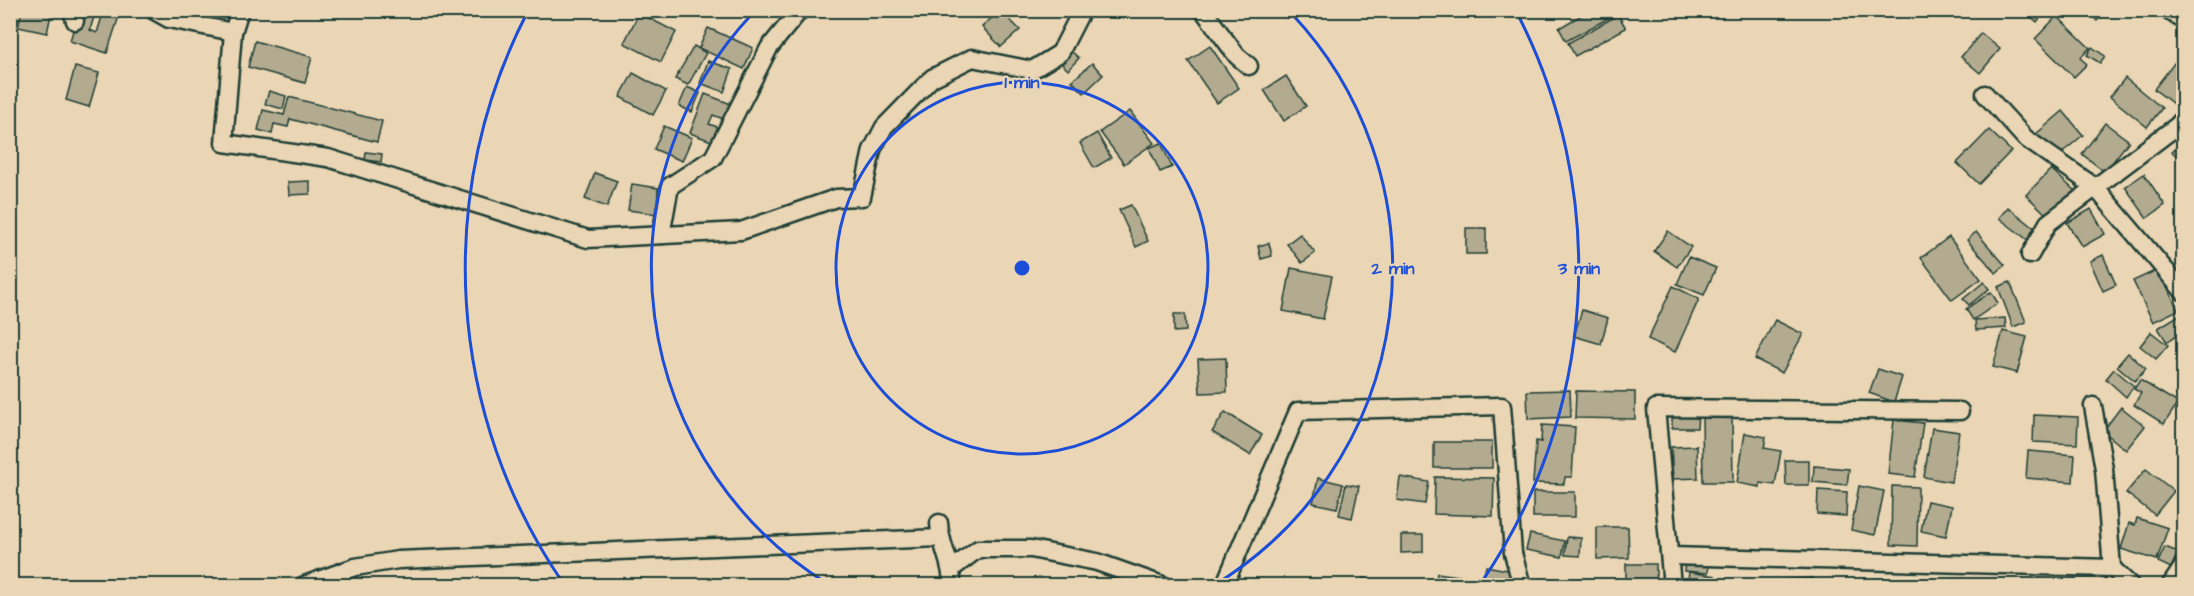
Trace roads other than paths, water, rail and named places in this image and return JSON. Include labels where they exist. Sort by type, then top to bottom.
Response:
[{"type":"street","points":[[153,10],[170,19],[233,32]]},
{"type":"street","points":[[240,10],[233,32],[225,143],[328,158],[588,239],[741,231],[836,198],[862,197],[872,150],[884,128],[932,78],[972,58],[1032,70],[1060,53],[1082,10]]},
{"type":"street","points":[[661,235],[670,186],[713,158],[769,48],[800,10]]},
{"type":"street","points":[[1203,10],[1237,56],[1249,66]]},
{"type":"street","points":[[2168,10],[2184,21]]},
{"type":"street","points":[[1985,94],[2025,138],[2095,187],[2184,292]]},
{"type":"street","points":[[2030,255],[2048,223],[2177,126],[2184,118]]},
{"type":"street","points":[[1224,585],[1298,411],[1502,406],[1513,553],[1522,585]]},
{"type":"street","points":[[2093,406],[2104,469],[2112,568]]},
{"type":"street","points":[[1672,585],[1656,408],[1959,411]]},
{"type":"street","points":[[302,585],[355,567],[398,560],[940,531],[953,568],[952,585]]},
{"type":"street","points":[[953,568],[978,549],[1031,549],[1096,562],[1165,585]]},
{"type":"street","points":[[1671,555],[2112,568],[2131,585]]},
{"type":"street","points":[[2170,585],[2184,565]]}]
